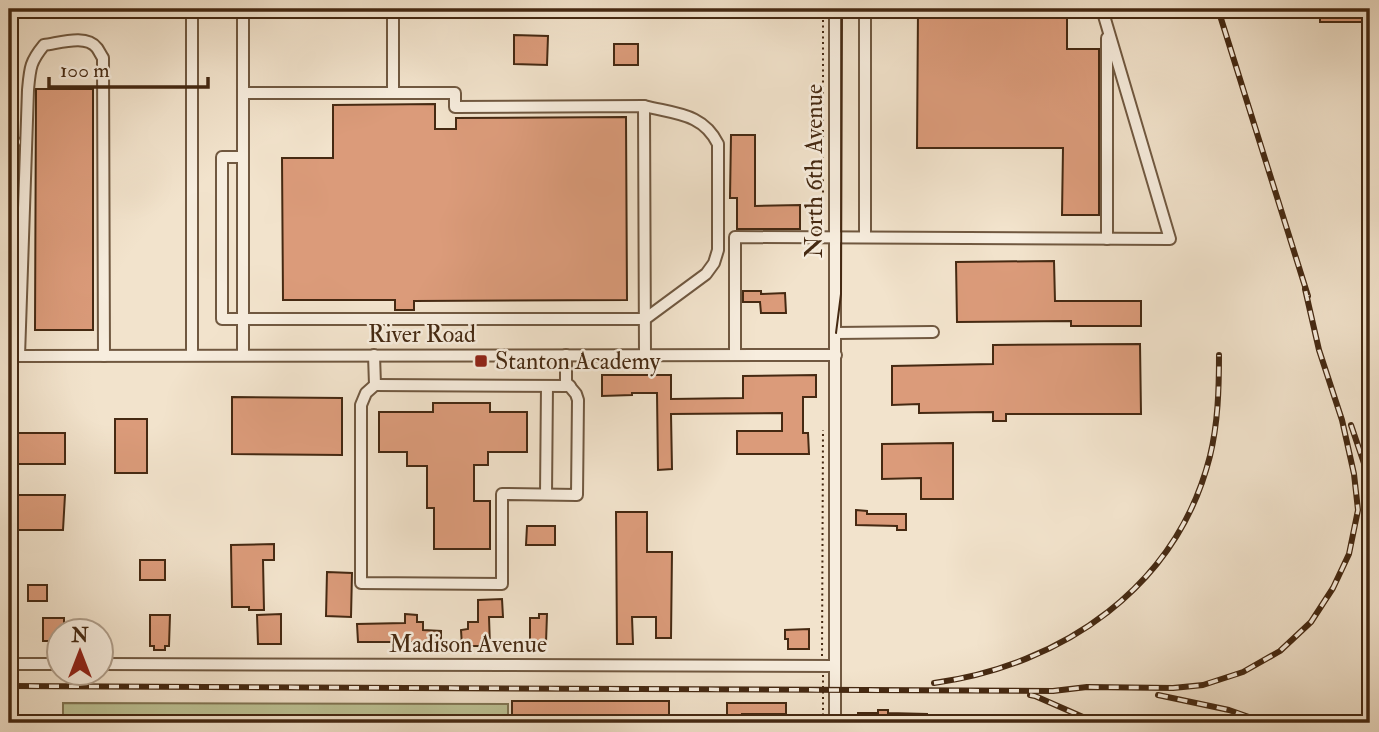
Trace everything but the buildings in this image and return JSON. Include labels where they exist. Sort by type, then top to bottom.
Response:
[{"type":"street","points":[[9,11],[29,9]]},
{"type":"street","points":[[192,9],[192,355]]},
{"type":"street","points":[[243,9],[243,355]]},
{"type":"street","points":[[393,9],[393,93]]},
{"type":"street","points":[[735,355],[735,237],[1170,239],[1102,9]]},
{"type":"street","points":[[835,10],[865,10],[865,237]]},
{"type":"street","name":"North 6th Avenue","points":[[835,10],[835,723]]},
{"type":"street","points":[[1107,27],[1107,239]]},
{"type":"street","points":[[14,356],[30,66],[44,45],[77,40],[96,46],[103,58],[104,356]]},
{"type":"street","points":[[243,93],[455,93],[455,107],[644,106],[698,119],[712,133],[718,144],[719,250],[706,274],[645,319],[222,319],[222,157],[243,157]]},
{"type":"street","points":[[644,106],[645,355]]},
{"type":"street","points":[[836,334],[933,332]]},
{"type":"street","points":[[374,355],[375,385]]},
{"type":"street","points":[[566,355],[566,382],[570,386],[578,400],[577,495],[502,494],[502,584],[361,583],[361,405],[366,393],[375,385],[570,386]]},
{"type":"street","name":"River Road","points":[[14,356],[836,355]]},
{"type":"street","points":[[546,495],[547,386]]},
{"type":"street","points":[[9,664],[46,664]]},
{"type":"street","name":"Madison Avenue","points":[[116,664],[834,666]]},
{"type":"green space","points":[[63,703],[508,704],[508,723],[63,723]]},
{"type":"tram line","points":[[836,333],[841,294],[842,9]]},
{"type":"railway","points":[[1218,9],[1308,296]]},
{"type":"railway","points":[[9,686],[1053,691],[1087,687],[1173,688],[1203,685],[1243,672],[1280,651],[1311,622],[1333,588],[1349,554],[1358,510],[1354,474],[1342,420],[1319,350],[1305,289]]},
{"type":"railway","points":[[934,683],[982,673],[1027,658],[1069,638],[1108,612],[1142,581],[1171,544],[1194,503],[1210,456],[1215,431],[1219,355]]},
{"type":"railway","points":[[1351,425],[1370,481]]},
{"type":"railway","points":[[1030,695],[1083,717],[1090,723]]},
{"type":"railway","points":[[1158,695],[1229,710],[1266,723]]},
{"type":"place","name":"Stanton Academy","points":[[481,361]]}]
